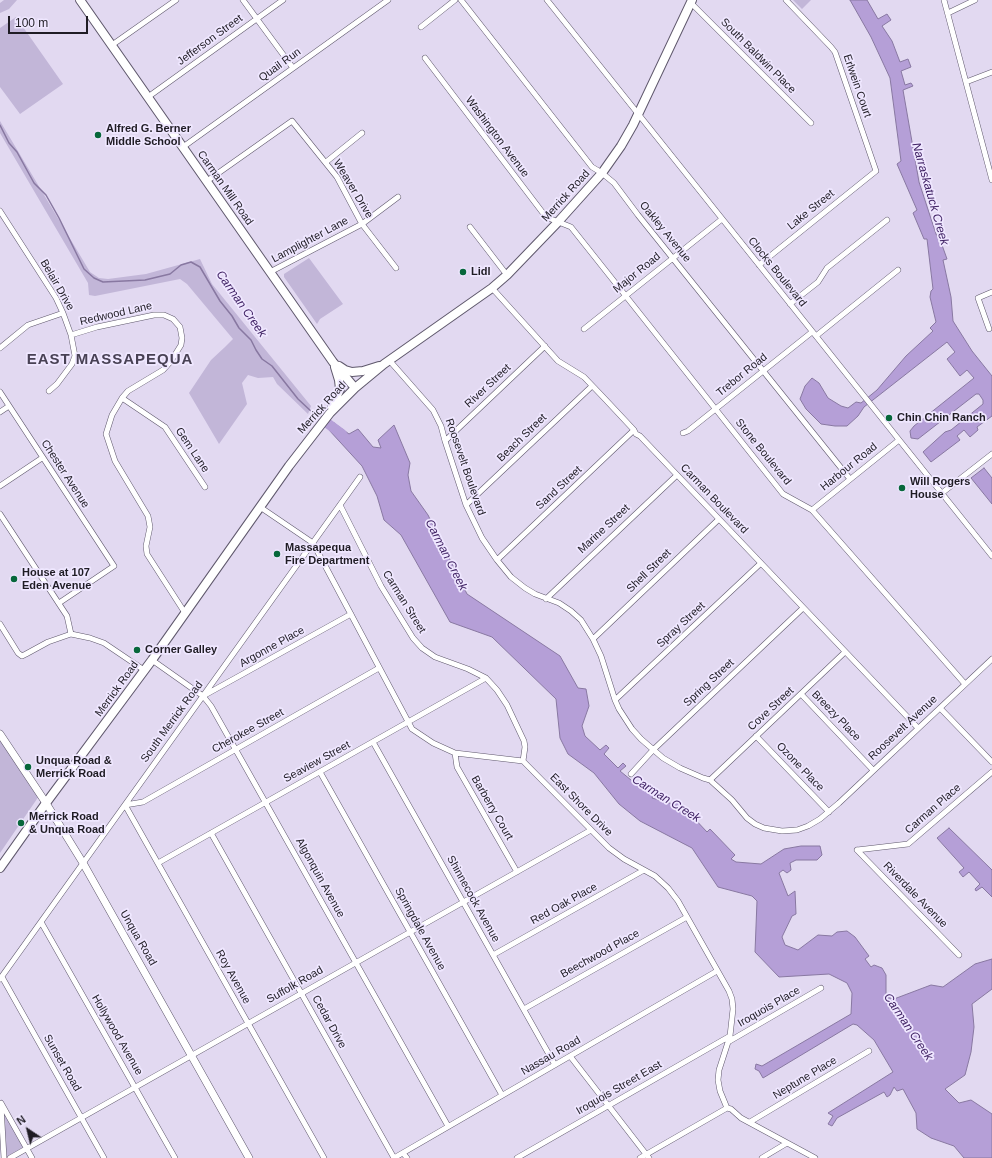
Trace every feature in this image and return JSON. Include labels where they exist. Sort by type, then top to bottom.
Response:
[{"type":"main road","name":"Carman Mill Road","points":[[80,0],[333,362],[355,388]]},
{"type":"main road","name":"Merrick Road","points":[[0,868],[46,803],[152,660],[313,433],[330,413],[355,388],[387,362],[492,288],[507,275],[602,173],[620,146],[638,114],[692,1]]},
{"type":"main road","points":[[333,362],[345,370],[352,372],[363,371],[387,362]]},
{"type":"main road","points":[[330,413],[340,389],[339,380],[333,362]]},
{"type":"street","points":[[112,45],[176,0]]},
{"type":"street","points":[[243,0],[293,68]]},
{"type":"street","name":"Jefferson Street","points":[[148,97],[283,0]]},
{"type":"street","name":"Quail Run","points":[[183,147],[388,0]]},
{"type":"street","name":"Oakley Avenue","points":[[462,0],[592,168],[602,173],[614,183],[850,479]]},
{"type":"street","name":"Clocks Boulevard","points":[[547,0],[992,556]]},
{"type":"street","name":"Erlwein Court","points":[[786,0],[835,52],[876,171]]},
{"type":"street","points":[[944,0],[990,166],[992,180]]},
{"type":"street","points":[[948,13],[975,0]]},
{"type":"street","points":[[421,27],[453,1]]},
{"type":"street","name":"South Baldwin Place","points":[[692,1],[811,123]]},
{"type":"street","name":"Washington Avenue","points":[[425,58],[546,217],[558,222]]},
{"type":"street","points":[[966,82],[992,72]]},
{"type":"street","name":"Weaver Drive","points":[[207,181],[292,121],[337,177],[362,224],[396,268]]},
{"type":"street","points":[[326,162],[362,133]]},
{"type":"street","name":"Lake Street","points":[[759,265],[876,171]]},
{"type":"street","name":"Lamplighter Lane","points":[[270,272],[362,224],[398,197]]},
{"type":"street","name":"Belair Drive","points":[[0,212],[56,298],[63,312],[71,335],[75,356],[72,364],[57,384],[49,391]]},
{"type":"street","name":"Major Road","points":[[584,329],[722,219]]},
{"type":"street","points":[[790,304],[818,282],[827,268],[887,220]]},
{"type":"street","name":"Stone Boulevard","points":[[558,222],[571,227],[783,494],[812,510],[965,684]]},
{"type":"street","points":[[470,227],[507,275]]},
{"type":"street","name":"Trebor Road","points":[[683,433],[688,431],[716,409],[763,370],[814,334],[898,270]]},
{"type":"street","name":"Carman Boulevard","points":[[492,288],[558,361],[584,377],[634,430],[636,434],[640,436],[918,728]]},
{"type":"street","points":[[989,329],[978,298],[992,292]]},
{"type":"street","points":[[0,348],[28,325],[63,312]]},
{"type":"street","name":"Redwood Lane","points":[[71,335],[98,327],[154,315],[164,315],[176,322],[181,331],[181,345],[171,362],[163,370],[128,391],[112,415],[106,434],[115,461],[148,516],[150,527],[146,546],[147,554],[185,613]]},
{"type":"street","name":"River Street","points":[[445,441],[546,346]]},
{"type":"street","name":"Roosevelt Boulevard","points":[[387,362],[433,410],[441,426],[466,505],[482,538],[511,577],[525,588],[546,599],[558,603],[571,611],[581,620],[593,638],[605,666],[615,700],[632,729],[653,750],[680,768],[710,780],[732,800],[747,818],[764,828],[782,831],[797,830],[814,823],[829,812]]},
{"type":"street","name":"Beach Street","points":[[466,505],[592,386]]},
{"type":"street","name":"Chester Avenue","points":[[0,392],[114,566],[59,603]]},
{"type":"street","name":"Gem Lane","points":[[122,398],[165,427],[205,487]]},
{"type":"street","points":[[0,412],[9,406]]},
{"type":"street","name":"Sand Street","points":[[497,560],[634,430]]},
{"type":"street","name":"Harbour Road","points":[[812,510],[899,440]]},
{"type":"street","points":[[942,493],[992,454]]},
{"type":"street","points":[[0,486],[42,458]]},
{"type":"street","name":"Marine Street","points":[[546,599],[677,475]]},
{"type":"street","name":"South Merrick Road","points":[[1,978],[360,477]]},
{"type":"street","name":"Carman Street","points":[[340,505],[381,586],[413,638],[422,648],[435,657],[468,669],[486,678],[497,690],[507,705],[524,741],[525,748],[523,761]]},
{"type":"street","points":[[260,507],[312,543],[412,729],[433,743],[455,753],[523,761]]},
{"type":"street","points":[[0,514],[59,603],[69,622],[71,634]]},
{"type":"street","name":"Shell Street","points":[[593,638],[719,519]]},
{"type":"street","name":"Spray Street","points":[[615,700],[761,563]]},
{"type":"street","name":"Spring Street","points":[[631,774],[653,750],[803,608]]},
{"type":"street","name":"Argonne Place","points":[[203,696],[351,614]]},
{"type":"street","points":[[0,624],[20,655],[24,656],[48,642],[71,634],[104,643],[144,670]]},
{"type":"street","name":"Cove Street","points":[[710,780],[845,652]]},
{"type":"street","name":"Roosevelt Avenue","points":[[829,812],[992,658]]},
{"type":"street","name":"Algonquin Avenue","points":[[152,660],[203,696],[211,706],[448,1126]]},
{"type":"street","name":"Cherokee Street","points":[[125,805],[143,802],[379,668]]},
{"type":"street","name":"Seaview Street","points":[[158,863],[486,678]]},
{"type":"street","name":"Breezy Place","points":[[801,694],[873,770]]},
{"type":"street","points":[[940,708],[992,762]]},
{"type":"street","name":"Unqua Road","points":[[0,734],[46,803],[83,864],[250,1158]]},
{"type":"street","name":"Ozone Place","points":[[756,736],[829,812]]},
{"type":"street","name":"Shinnecock Avenue","points":[[373,742],[555,1065]]},
{"type":"street","name":"Barberry Court","points":[[455,753],[457,767],[517,872]]},
{"type":"street","name":"East Shore Drive","points":[[523,761],[591,830],[619,856],[655,876],[668,888],[678,901],[729,991],[732,999],[733,1009],[730,1036],[719,1070],[718,1080],[727,1108]]},
{"type":"street","name":"Springdale Avenue","points":[[320,772],[502,1095]]},
{"type":"street","name":"Carman Place","points":[[857,850],[908,844],[992,772]]},
{"type":"street","name":"Roy Avenue","points":[[125,805],[324,1158]]},
{"type":"street","name":"Suffolk Road","points":[[10,1158],[591,830]]},
{"type":"street","name":"Cedar Drive","points":[[212,833],[394,1158]]},
{"type":"street","name":"Riverdale Avenue","points":[[857,850],[959,955]]},
{"type":"street","name":"Red Oak Place","points":[[494,955],[644,870]]},
{"type":"street","name":"Beechwood Place","points":[[524,1008],[686,917]]},
{"type":"street","name":"Hollywood Avenue","points":[[41,922],[175,1158]]},
{"type":"street","name":"Nassau Road","points":[[394,1158],[717,971]]},
{"type":"street","name":"Sunset Road","points":[[1,978],[104,1158]]},
{"type":"street","name":"Iroquois Place","points":[[728,1042],[821,988]]},
{"type":"street","name":"Iroquois Street East","points":[[517,1158],[730,1036]]},
{"type":"street","name":"Neptune Place","points":[[750,1122],[869,1051]]},
{"type":"street","points":[[570,1056],[648,1156]]},
{"type":"street","points":[[1,1102],[32,1158]]},
{"type":"street","points":[[1,1102],[4,1158]]},
{"type":"street","points":[[640,1158],[648,1156],[727,1108],[731,1109],[741,1118],[815,1158]]},
{"type":"street","points":[[762,1158],[787,1143]]},
{"type":"street","points":[[403,1153],[406,1158]]},
{"type":"shaded area","points":[[4,0],[17,0],[9,9],[0,13],[0,3]]},
{"type":"shaded area","points":[[793,0],[811,0],[802,9]]},
{"type":"shaded area","points":[[16,17],[63,84],[20,114],[0,87],[0,28]]},
{"type":"shaded area","points":[[0,121],[90,272],[99,278],[108,279],[146,274],[200,259],[212,284],[311,406],[308,414],[277,384],[273,377],[258,378],[248,375],[242,383],[247,404],[219,444],[189,393],[211,360],[233,339],[187,284],[180,279],[95,296],[89,295],[88,283],[0,133]]},
{"type":"shaded area","points":[[309,258],[343,304],[320,319],[317,324],[284,277],[284,274]]},
{"type":"shaded area","points":[[0,737],[39,796],[0,853]]},
{"type":"shaded area","points":[[3,1108],[26,1148],[8,1158],[5,1158]]},
{"type":"water","points":[[850,0],[867,0],[878,19],[887,14],[891,20],[882,26],[892,41],[900,62],[908,59],[911,67],[901,71],[905,85],[911,83],[913,86],[903,90],[919,182],[936,234],[947,259],[943,260],[951,297],[953,321],[972,351],[992,376],[992,416],[977,427],[978,430],[970,437],[964,430],[957,436],[960,440],[931,462],[923,452],[945,432],[951,430],[983,404],[983,400],[979,394],[976,394],[918,439],[911,438],[910,431],[914,426],[974,378],[967,370],[960,376],[947,359],[955,352],[947,342],[864,407],[858,416],[847,426],[821,424],[806,409],[800,399],[805,386],[812,378],[819,383],[828,398],[841,406],[848,408],[856,402],[861,403],[877,390],[906,356],[933,331],[930,328],[936,322],[930,297],[933,289],[927,239],[924,239],[913,213],[917,210],[897,164],[901,161],[890,78],[871,37]]},
{"type":"water","points":[[334,423],[349,434],[358,429],[373,447],[381,448],[378,440],[394,425],[410,463],[408,475],[411,491],[428,515],[467,594],[560,656],[578,688],[586,689],[589,706],[582,726],[585,736],[600,750],[606,745],[609,748],[604,754],[618,768],[623,763],[626,766],[620,771],[642,789],[648,786],[655,791],[652,798],[673,804],[677,800],[707,832],[710,829],[735,855],[731,859],[736,862],[761,864],[784,849],[801,846],[820,846],[822,855],[817,860],[796,860],[790,863],[791,870],[787,873],[783,870],[779,873],[788,896],[795,891],[796,914],[792,916],[782,937],[785,945],[798,950],[818,935],[832,936],[837,932],[847,931],[855,937],[869,956],[865,959],[871,967],[874,965],[882,968],[886,975],[886,997],[894,999],[931,985],[943,987],[975,964],[992,959],[992,989],[972,1004],[974,1027],[971,1052],[965,1075],[945,1089],[959,1103],[971,1100],[992,1114],[992,1158],[964,1158],[954,1146],[931,1138],[917,1129],[916,1113],[903,1089],[897,1091],[894,1087],[890,1095],[887,1097],[884,1092],[837,1118],[832,1126],[828,1124],[833,1116],[828,1113],[893,1072],[874,1040],[857,1025],[853,1024],[763,1078],[759,1071],[755,1069],[756,1064],[762,1066],[851,1014],[852,993],[847,983],[829,974],[779,977],[755,952],[757,901],[752,896],[718,887],[692,848],[640,821],[619,804],[594,773],[568,754],[560,738],[556,699],[492,637],[450,622],[401,535],[384,520],[377,496],[362,466],[329,430]]},
{"type":"water","points":[[984,468],[992,478],[992,504],[971,478]]},
{"type":"water","points":[[949,828],[992,870],[992,897],[982,887],[976,891],[975,889],[980,884],[969,872],[963,877],[959,872],[964,868],[937,838]]},
{"type":"waterway","name":"Carman Creek","points":[[0,125],[9,143],[17,152],[34,183],[46,195],[84,269],[94,278],[103,282],[145,280],[170,274],[181,265],[191,262],[200,267],[220,301],[239,328],[251,340],[262,359],[272,366],[298,399],[313,413]]},
{"type":"waterway","name":"Carman Creek","points":[[327,423],[342,434]]},
{"type":"place","name":"Alfred G. Berner Middle School","points":[[98,135]]},
{"type":"place","name":"Lidl","points":[[463,272]]},
{"type":"place","name":"Chin Chin Ranch","points":[[889,418]]},
{"type":"place","name":"Will Rogers House","points":[[902,488]]},
{"type":"place","name":"Massapequa Fire Department","points":[[277,554]]},
{"type":"place","name":"House at 107 Eden Avenue","points":[[14,579]]},
{"type":"place","name":"Corner Galley","points":[[137,650]]},
{"type":"place","name":"Unqua Road & Merrick Road","points":[[28,767]]},
{"type":"place","name":"Merrick Road & Unqua Road","points":[[21,823]]},
{"type":"district","name":"EAST MASSAPEQUA","points":[[110,360]]},
{"type":"water label","name":"Narraskatuck Creek","points":[[930,194]]}]
